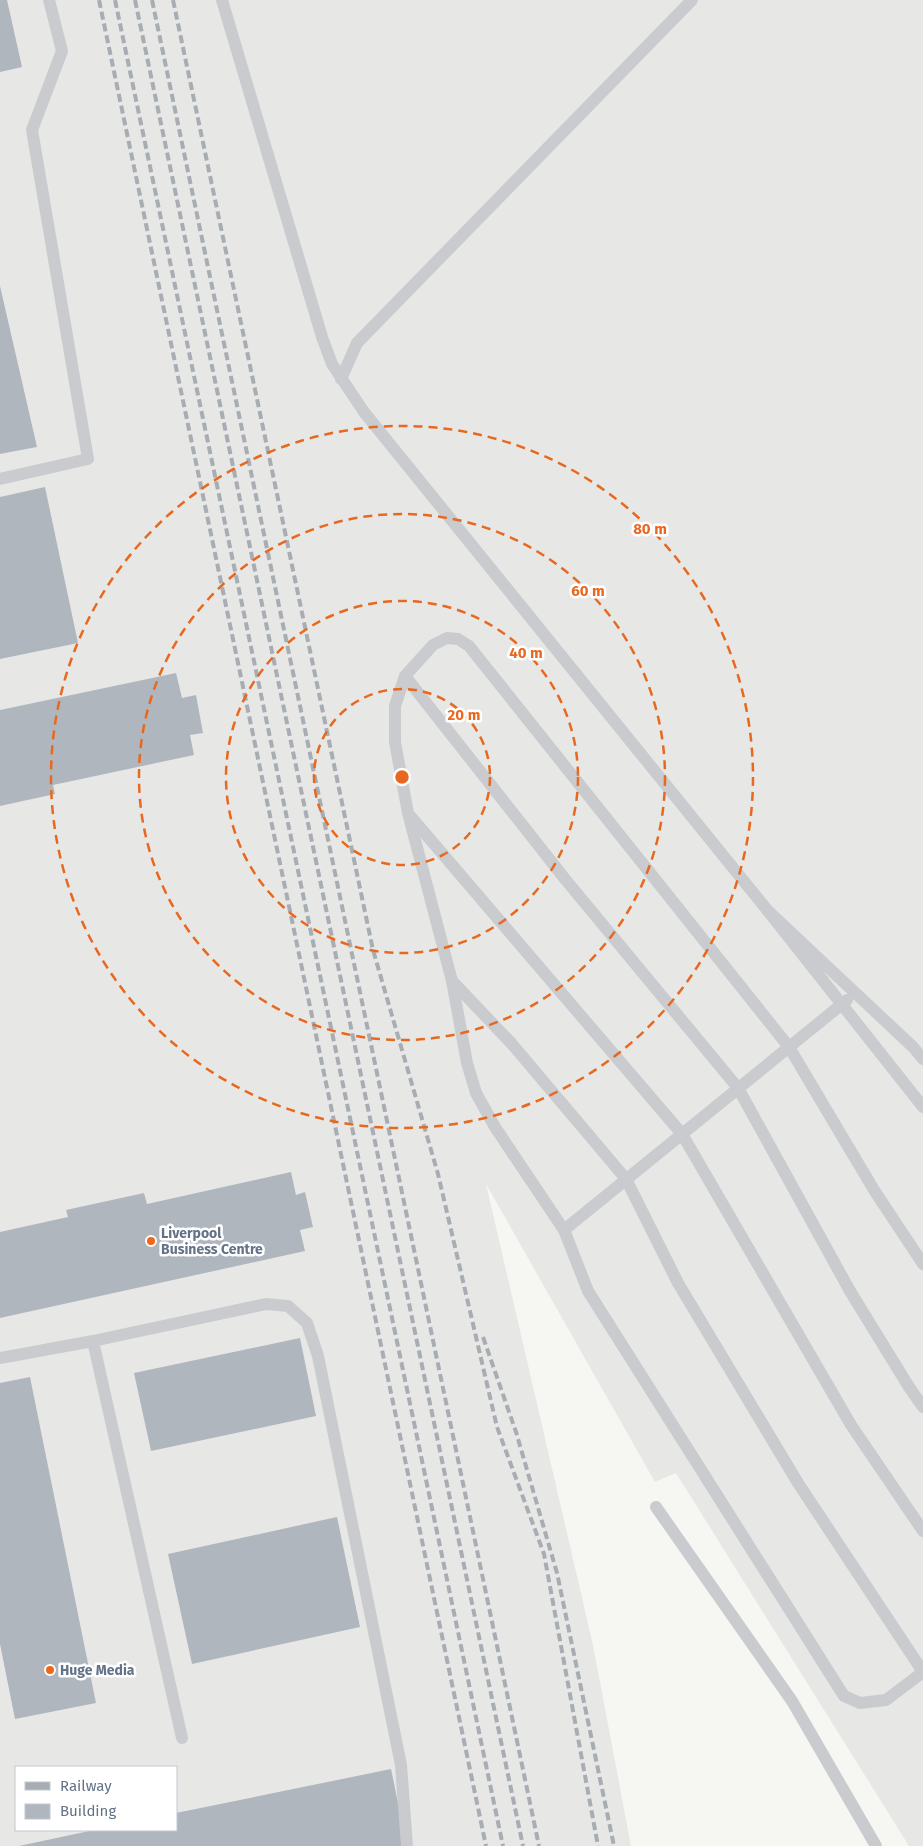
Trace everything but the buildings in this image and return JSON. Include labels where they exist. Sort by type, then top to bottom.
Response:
[{"type":"lane","points":[[0,478],[88,459],[32,130],[62,51],[49,0]]},
{"type":"lane","points":[[222,0],[322,337],[332,364],[341,379],[364,412],[768,911],[923,1107]]},
{"type":"lane","points":[[341,379],[357,343],[692,0]]},
{"type":"lane","points":[[452,981],[512,1044],[626,1179],[678,1283],[798,1483],[923,1672],[886,1700],[860,1703],[844,1696],[588,1291],[564,1230],[495,1127],[476,1093],[467,1063],[452,981],[408,813],[395,742],[395,706],[405,676],[433,645],[447,638],[458,639],[469,646],[789,1047],[874,1190],[923,1264]]},
{"type":"lane","points":[[405,676],[565,879],[738,1088],[850,1291],[923,1407]]},
{"type":"lane","points":[[408,813],[682,1134],[851,1425],[923,1531]]},
{"type":"lane","points":[[768,911],[913,1047],[923,1059]]},
{"type":"lane","points":[[564,1230],[856,994]]},
{"type":"lane","points":[[0,1358],[93,1341],[266,1304],[288,1306],[307,1323],[318,1356],[400,1764],[407,1846]]},
{"type":"lane","points":[[93,1341],[182,1738]]},
{"type":"lane","points":[[656,1507],[792,1701],[876,1846]]},
{"type":"shaded area","points":[[0,0],[923,0],[923,1846],[909,1846],[676,1473],[655,1482],[486,1184],[593,1645],[631,1846],[0,1846]]},
{"type":"railway","points":[[99,0],[486,1846]]},
{"type":"railway","points":[[115,0],[503,1846]]},
{"type":"railway","points":[[135,0],[523,1846]]},
{"type":"railway","points":[[152,0],[539,1846]]},
{"type":"railway","points":[[173,0],[373,950],[438,1174],[497,1427],[544,1554],[598,1846]]},
{"type":"railway","points":[[483,1337],[516,1432],[557,1573],[614,1846]]},
{"type":"place","name":"Liverpool Business Centre","points":[[151,1241]]},
{"type":"place","name":"Huge Media","points":[[50,1670]]}]
